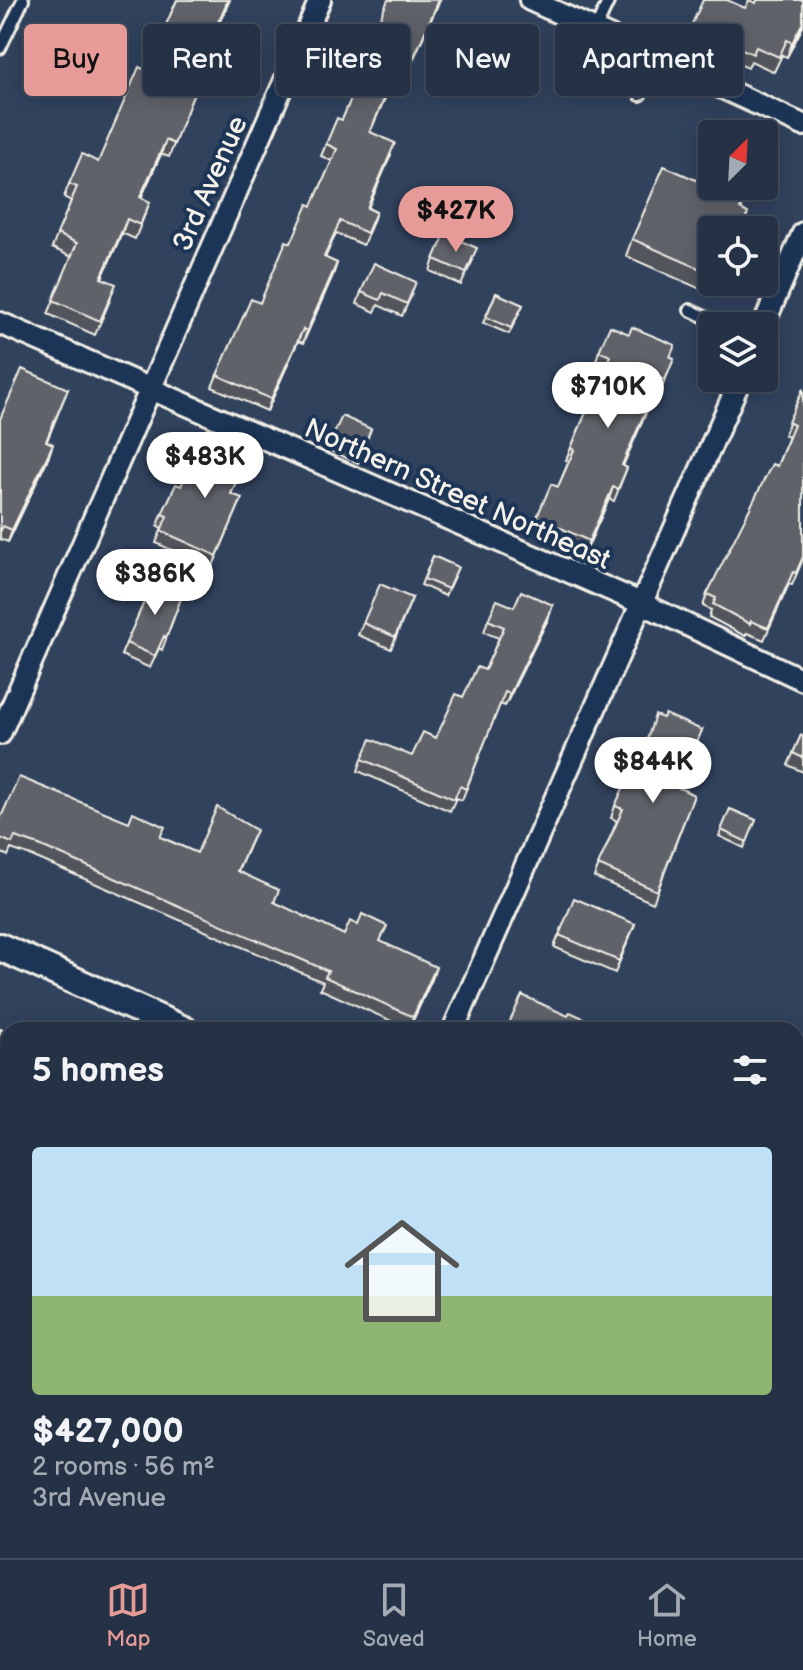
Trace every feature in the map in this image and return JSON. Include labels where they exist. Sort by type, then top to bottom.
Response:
[{"type":"street","name":"3rd Avenue","points":[[0,734],[320,0]]},
{"type":"street","points":[[530,0],[582,24]]},
{"type":"street","points":[[739,96],[803,125]]},
{"type":"street","points":[[769,312],[803,233]]},
{"type":"street","name":"Northern Street Northeast","points":[[0,323],[643,604],[803,680]]},
{"type":"street","points":[[457,1022],[735,392]]},
{"type":"street","points":[[0,947],[166,1022]]},
{"type":"lane","points":[[0,48],[23,0]]},
{"type":"lane","points":[[598,24],[609,0]]},
{"type":"lane","points":[[690,310],[698,314]]},
{"type":"building","points":[[177,0],[228,0],[217,24],[166,24]]},
{"type":"building","points":[[388,0],[439,0],[410,66],[410,24],[377,24]]},
{"type":"building","points":[[703,0],[727,0],[745,8],[749,0],[756,3],[757,0],[803,0],[803,22],[792,43],[787,40],[779,57],[756,47],[753,54],[743,49],[743,24],[692,24]]},
{"type":"building","points":[[139,67],[143,69],[143,96],[193,96],[174,144],[166,140],[140,197],[150,202],[140,225],[127,219],[101,278],[116,284],[100,321],[53,300],[77,243],[57,234],[77,187],[69,184],[82,154],[98,162]]},
{"type":"building","points":[[352,96],[385,96],[370,132],[395,143],[367,208],[376,212],[367,233],[340,221],[324,257],[337,263],[307,331],[303,329],[271,399],[217,375],[251,299],[260,303],[286,241],[291,243],[308,204],[312,206],[337,149],[326,144],[337,118],[342,120]]},
{"type":"building","points":[[664,166],[698,181],[698,200],[742,200],[744,201],[740,209],[748,213],[747,216],[698,216],[698,268],[632,239]]},
{"type":"building","points":[[445,234],[477,248],[466,273],[434,259]]},
{"type":"building","points":[[374,263],[416,282],[407,304],[383,293],[380,300],[361,292]]},
{"type":"building","points":[[496,293],[523,305],[511,328],[486,317]]},
{"type":"building","points":[[610,326],[629,334],[632,327],[675,345],[670,357],[674,359],[665,380],[660,378],[622,465],[627,468],[618,489],[613,487],[589,541],[537,517],[551,484],[558,487],[610,356],[599,351]]},
{"type":"building","points":[[22,369],[68,389],[46,441],[53,444],[12,530],[3,526],[0,532],[0,419]]},
{"type":"building","points":[[803,389],[803,557],[768,628],[751,621],[750,624],[713,604],[716,598],[707,594],[772,464],[777,466],[794,425],[788,422]]},
{"type":"building","points":[[342,416],[371,429],[362,451],[332,438]]},
{"type":"building","points":[[206,441],[246,458],[231,494],[242,498],[217,556],[161,531],[167,516],[162,514],[176,484],[181,486],[194,457],[198,459]]},
{"type":"building","points":[[433,556],[458,567],[448,589],[424,579]]},
{"type":"building","points":[[155,577],[184,590],[166,638],[164,636],[155,656],[126,643]]},
{"type":"building","points":[[380,584],[412,598],[395,637],[363,623]]},
{"type":"building","points":[[521,591],[553,605],[510,694],[505,692],[466,789],[460,786],[454,799],[362,759],[371,739],[412,756],[423,732],[436,738],[456,694],[463,697],[477,667],[485,670],[504,627],[488,620],[497,600],[514,607]]},
{"type":"building","points":[[665,714],[702,730],[677,787],[694,795],[657,891],[598,865],[623,809],[615,806],[628,777],[634,780],[655,715],[663,718]]},
{"type":"building","points":[[803,736],[803,758],[793,753]]},
{"type":"building","points":[[19,777],[129,822],[133,812],[165,827],[160,837],[197,853],[217,807],[256,830],[237,871],[279,890],[274,902],[344,935],[350,921],[358,925],[362,914],[387,926],[380,941],[436,967],[413,1017],[325,977],[328,971],[39,845],[15,837],[12,843],[0,838],[0,819]]},
{"type":"building","points":[[730,809],[756,820],[747,842],[721,830]]},
{"type":"building","points":[[574,898],[635,924],[619,961],[559,935]]},
{"type":"building","points":[[522,995],[568,1016],[570,1012],[592,1022],[510,1022]]}]
